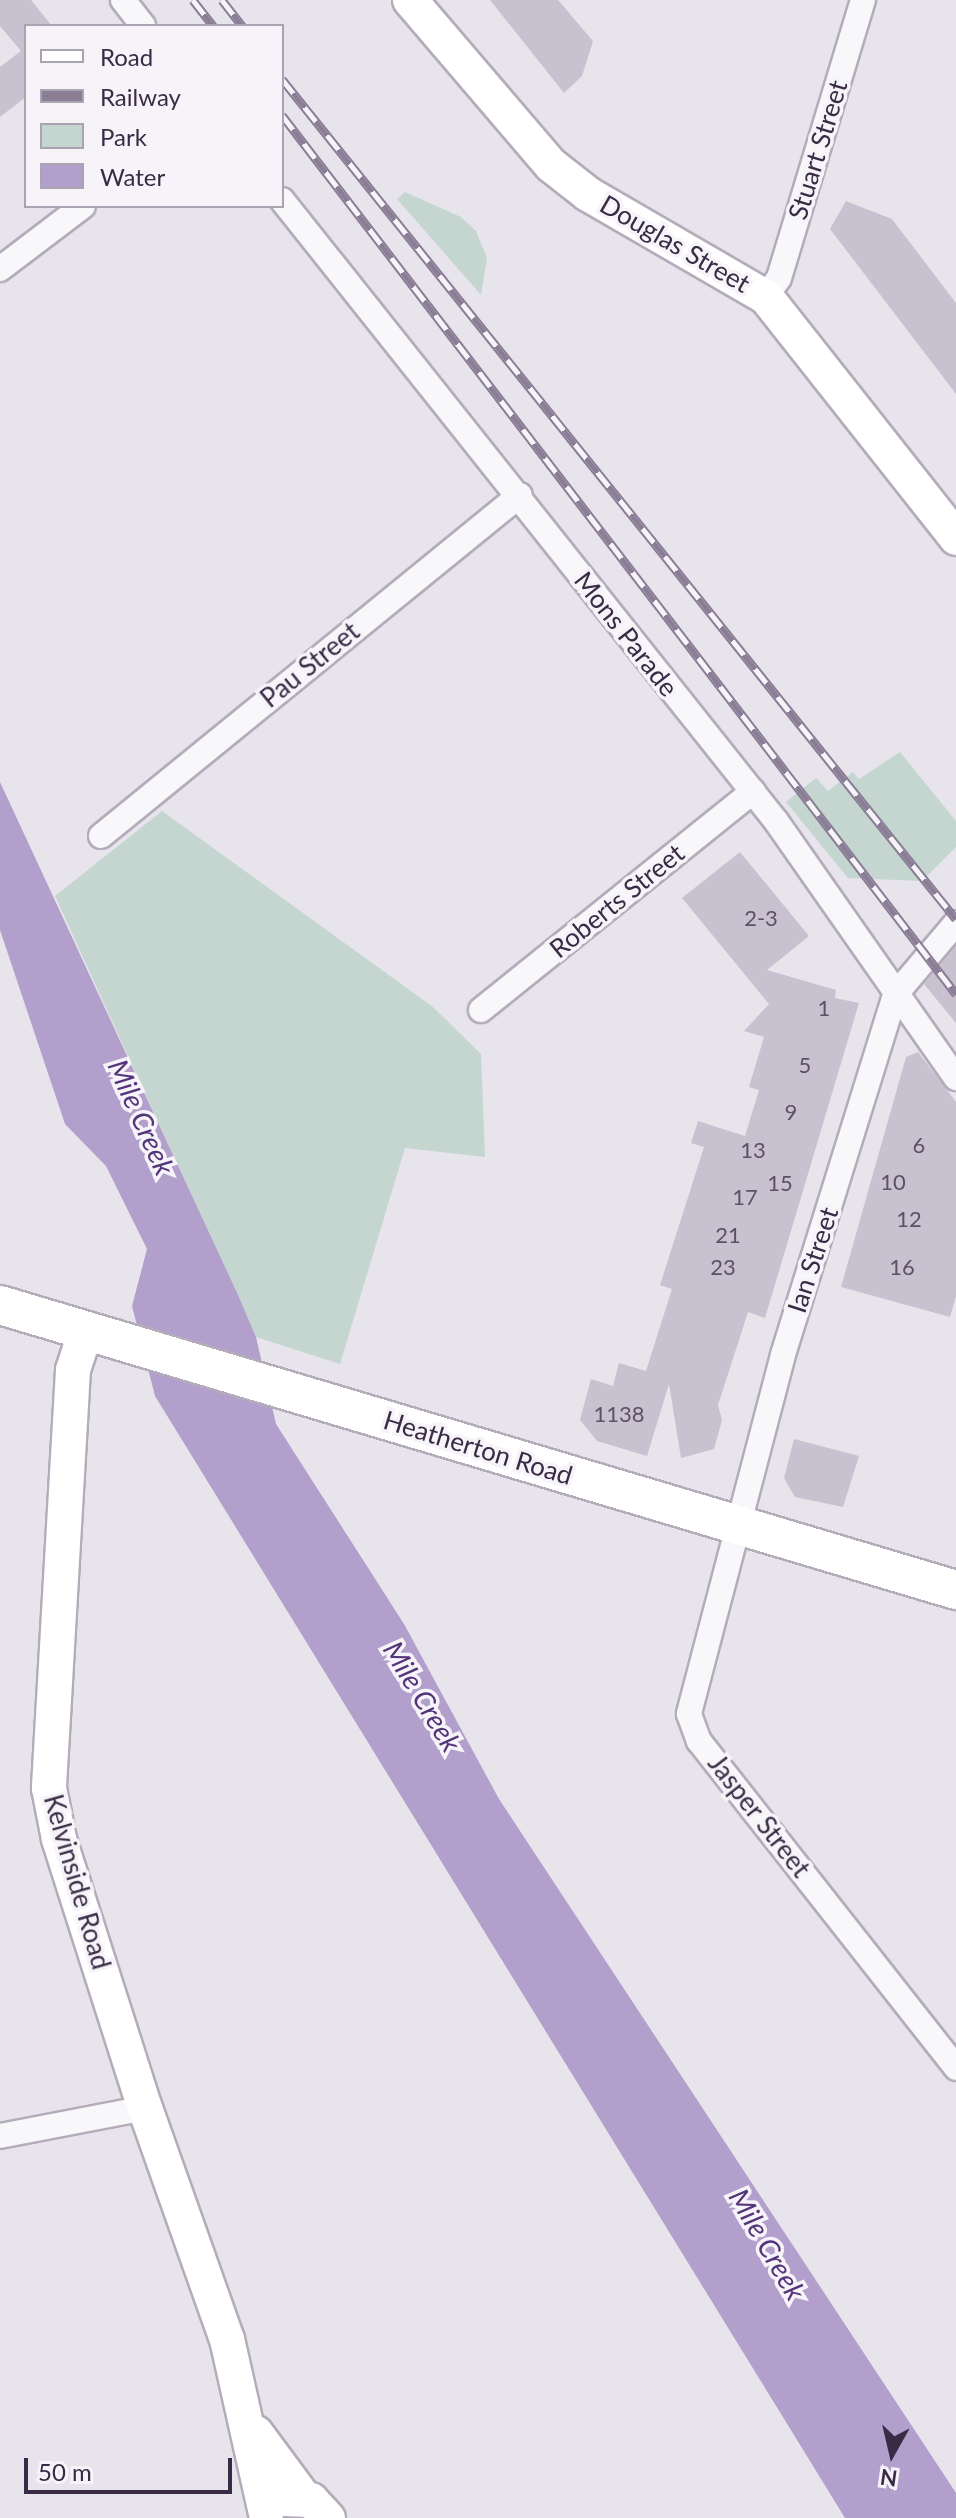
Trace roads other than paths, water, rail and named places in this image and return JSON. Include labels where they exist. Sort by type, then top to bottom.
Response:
[{"type":"main road","name":"Heatherton Road","points":[[0,1305],[956,1590]]},
{"type":"street","points":[[123,0],[141,24]]},
{"type":"street","name":"Douglas Street","points":[[410,0],[551,165],[588,194],[766,297],[956,538]]},
{"type":"street","name":"Stuart Street","points":[[766,297],[779,278],[863,0]]},
{"type":"street","name":"Mons Parade","points":[[284,202],[753,791],[956,1078]]},
{"type":"street","points":[[0,269],[80,208]]},
{"type":"street","name":"Pau Street","points":[[101,836],[520,495]]},
{"type":"street","name":"Roberts Street","points":[[481,1010],[753,791]]},
{"type":"street","points":[[895,995],[956,923]]},
{"type":"street","name":"Ian Street","points":[[740,1527],[783,1355],[895,995]]},
{"type":"street","name":"Kelvinside Road","points":[[86,1330],[73,1370],[49,1788],[59,1839],[145,2108],[227,2339],[247,2415],[265,2516]]},
{"type":"street","name":"Jasper Street","points":[[740,1527],[690,1692],[689,1714],[699,1741],[956,2068]]},
{"type":"street","points":[[0,2136],[145,2108]]},
{"type":"street","name":"Kelvinside Road","points":[[247,2415],[270,2459],[316,2508]]},
{"type":"street","points":[[265,2516],[282,2500],[316,2508]]},
{"type":"water","name":"Mile Creek","points":[[0,782],[238,1295],[256,1337],[276,1424],[404,1624],[499,1799],[956,2493],[956,2518],[845,2518],[155,1396],[132,1306],[147,1249],[106,1166],[65,1124],[0,930]]},
{"type":"railway","points":[[193,0],[211,24]]},
{"type":"railway","points":[[222,0],[240,24]]},
{"type":"railway","points":[[284,81],[956,919]]},
{"type":"railway","points":[[284,118],[956,994]]}]
